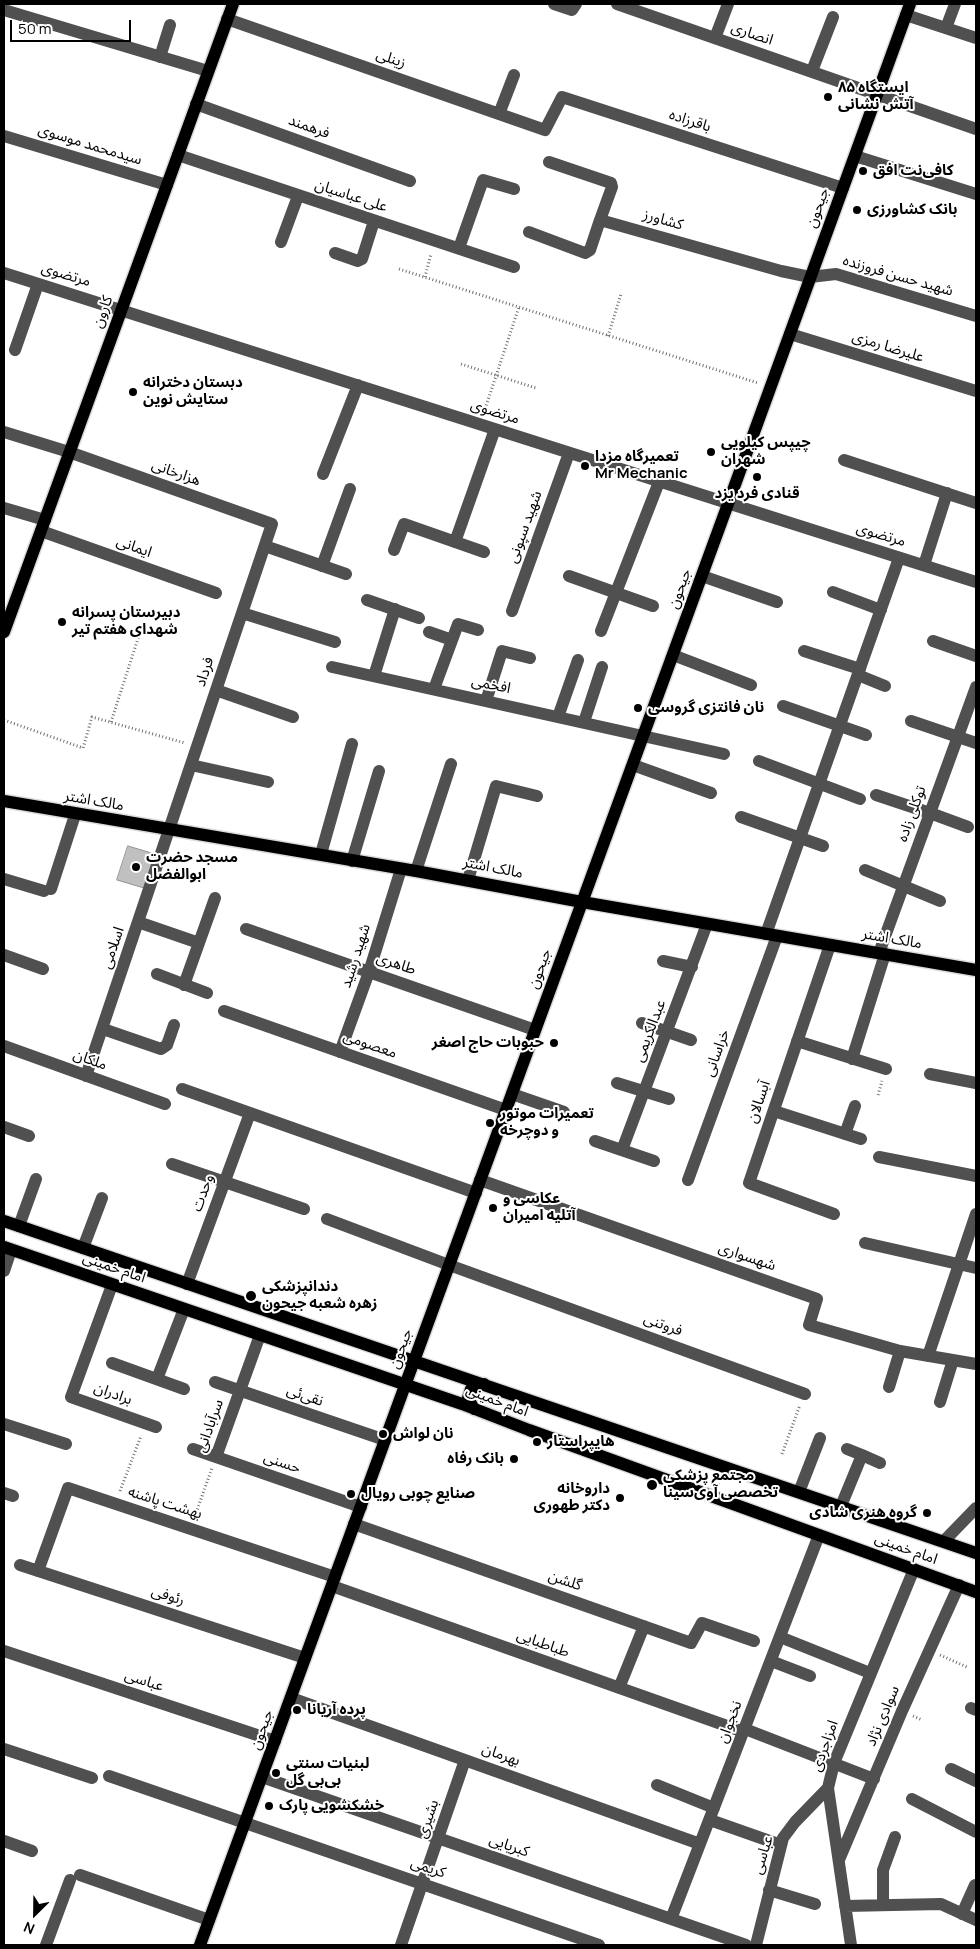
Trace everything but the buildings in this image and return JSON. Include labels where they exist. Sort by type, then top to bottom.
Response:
[{"type":"main road","name":"کارون","points":[[4,632],[6,619],[43,525],[233,4]]},
{"type":"main road","name":"جیحون","points":[[200,1945],[908,9]]},
{"type":"main road","name":"مالک اشتر","points":[[4,801],[320,854],[582,902],[976,970]]},
{"type":"main road","name":"امام خمینی","points":[[4,1221],[976,1553]]},
{"type":"main road","name":"امام خمینی","points":[[8,1248],[474,1409],[976,1592]]},
{"type":"main road","points":[[474,1409],[468,1398],[471,1389],[484,1384]]},
{"type":"street","points":[[554,4],[572,10],[576,4]]},
{"type":"street","name":"انصاری","points":[[617,4],[976,129]]},
{"type":"street","points":[[715,38],[728,4]]},
{"type":"street","points":[[946,28],[955,4]]},
{"type":"street","points":[[6,8],[208,71]]},
{"type":"street","points":[[908,9],[946,28],[976,38]]},
{"type":"street","points":[[812,71],[833,17]]},
{"type":"street","name":"زینلی","points":[[227,19],[545,130]]},
{"type":"street","points":[[160,57],[170,25]]},
{"type":"street","points":[[499,114],[514,75]]},
{"type":"street","name":"باقرزاده","points":[[545,130],[562,97],[843,188]]},
{"type":"street","name":"فرهمند","points":[[196,104],[410,181]]},
{"type":"street","name":"سیدمحمد موسوی","points":[[4,136],[167,184]]},
{"type":"street","name":"علی عباسیان","points":[[178,155],[514,267]]},
{"type":"street","points":[[855,156],[976,194]]},
{"type":"street","points":[[529,232],[585,253],[590,250],[612,186],[611,183],[549,162]]},
{"type":"street","points":[[459,248],[483,180],[514,188]]},
{"type":"street","points":[[281,242],[298,196]]},
{"type":"street","name":"کشاورز","points":[[600,220],[781,271],[810,277]]},
{"type":"street","points":[[335,253],[358,261],[362,259],[374,221]]},
{"type":"street","name":"مرتضوی","points":[[4,274],[121,309],[976,582]]},
{"type":"street","name":"شهید حسن فروزنده","points":[[810,277],[836,274],[976,316]]},
{"type":"street","points":[[15,350],[38,284]]},
{"type":"street","name":"علیرضا رمزی","points":[[790,334],[976,392]]},
{"type":"street","points":[[323,474],[358,385]]},
{"type":"street","points":[[455,542],[495,429]]},
{"type":"street","name":"هزارخانی","points":[[4,432],[69,452],[272,524]]},
{"type":"street","name":"شهید سپونی","points":[[512,611],[569,453]]},
{"type":"street","points":[[844,460],[976,502]]},
{"type":"street","points":[[601,631],[659,482]]},
{"type":"street","points":[[322,566],[350,490]]},
{"type":"street","points":[[924,565],[947,493]]},
{"type":"street","name":"ایمانی","points":[[4,508],[216,593]]},
{"type":"street","name":"فرداد","points":[[170,830],[272,524]]},
{"type":"street","points":[[394,550],[404,524],[484,552]]},
{"type":"street","points":[[264,546],[346,574]]},
{"type":"street","name":"خراسانی","points":[[688,1180],[771,935],[800,838],[899,558]]},
{"type":"street","points":[[569,576],[653,606]]},
{"type":"street","points":[[702,576],[777,602]]},
{"type":"street","points":[[833,592],[880,610]]},
{"type":"street","points":[[367,600],[419,618]]},
{"type":"street","points":[[374,676],[395,609]]},
{"type":"street","points":[[242,613],[335,642]]},
{"type":"street","points":[[434,689],[458,624],[478,630]]},
{"type":"street","points":[[428,632],[452,640]]},
{"type":"street","points":[[933,641],[976,656]]},
{"type":"street","points":[[804,651],[859,672],[885,686]]},
{"type":"street","points":[[486,701],[502,652],[530,658]]},
{"type":"street","points":[[673,655],[751,685]]},
{"type":"street","points":[[558,716],[578,660]]},
{"type":"street","points":[[584,722],[602,666]]},
{"type":"street","name":"افخمی","points":[[332,667],[724,754]]},
{"type":"street","name":"توکلی زاده","points":[[852,1059],[903,886],[976,686]]},
{"type":"street","points":[[216,690],[293,717]]},
{"type":"street","points":[[782,706],[866,734]]},
{"type":"street","points":[[911,721],[976,743]]},
{"type":"street","points":[[320,854],[352,744]]},
{"type":"street","points":[[759,761],[860,800]]},
{"type":"street","points":[[416,871],[450,764]]},
{"type":"street","points":[[191,765],[268,782]]},
{"type":"street","points":[[633,765],[711,794]]},
{"type":"street","points":[[352,861],[379,771]]},
{"type":"street","points":[[468,880],[496,786],[537,796]]},
{"type":"street","points":[[876,795],[968,828]]},
{"type":"street","points":[[4,878],[48,890],[75,814]]},
{"type":"street","points":[[741,817],[824,846]]},
{"type":"street","name":"اسلامی","points":[[86,1076],[170,830]]},
{"type":"street","name":"شهید رشید","points":[[340,1052],[369,972],[400,869]]},
{"type":"street","points":[[865,870],[940,901]]},
{"type":"street","points":[[184,984],[215,898]]},
{"type":"street","points":[[138,922],[200,943]]},
{"type":"street","name":"عبدالکریمی","points":[[622,1150],[708,924]]},
{"type":"street","name":"طاهری","points":[[246,929],[535,1030]]},
{"type":"street","name":"آبسالان","points":[[830,945],[748,1184],[834,1214]]},
{"type":"street","points":[[4,955],[44,969]]},
{"type":"street","points":[[663,961],[692,967]]},
{"type":"street","points":[[157,974],[206,994]]},
{"type":"street","name":"معصومی","points":[[224,1011],[506,1110]]},
{"type":"street","points":[[642,1023],[691,1040]]},
{"type":"street","points":[[102,1029],[165,1049],[174,1025]]},
{"type":"street","points":[[797,1041],[886,1069]]},
{"type":"street","name":"ملکان","points":[[4,1046],[164,1104]]},
{"type":"street","points":[[930,1074],[976,1084]]},
{"type":"street","points":[[617,1082],[669,1099]]},
{"type":"street","points":[[182,1089],[476,1193]]},
{"type":"street","points":[[512,1094],[564,1112]]},
{"type":"street","points":[[845,1134],[855,1106]]},
{"type":"street","points":[[774,1111],[861,1139]]},
{"type":"street","name":"وحدت","points":[[187,1284],[250,1113]]},
{"type":"street","points":[[4,1127],[29,1136]]},
{"type":"street","points":[[595,1141],[654,1161]]},
{"type":"street","points":[[879,1157],[976,1176]]},
{"type":"street","points":[[172,1164],[304,1209]]},
{"type":"street","points":[[19,1226],[36,1178]]},
{"type":"street","name":"شهسواری","points":[[480,1180],[817,1299],[809,1325],[900,1350],[976,1364]]},
{"type":"street","points":[[84,1248],[102,1198]]},
{"type":"street","points":[[928,1356],[976,1214]]},
{"type":"street","name":"فروتنی","points":[[327,1219],[449,1266],[805,1394]]},
{"type":"street","points":[[865,1243],[976,1268]]},
{"type":"street","points":[[4,1271],[8,1248]]},
{"type":"street","name":"برادران","points":[[112,1285],[72,1396],[151,1425]]},
{"type":"street","points":[[157,1380],[184,1309]]},
{"type":"street","name":"سرآبادانی","points":[[216,1457],[260,1335]]},
{"type":"street","points":[[889,1387],[900,1350]]},
{"type":"street","points":[[940,1402],[953,1360]]},
{"type":"street","points":[[112,1363],[184,1390]]},
{"type":"street","name":"نقی‌ئی","points":[[215,1382],[385,1440]]},
{"type":"street","points":[[4,1424],[66,1444]]},
{"type":"street","points":[[799,1492],[820,1438]]},
{"type":"street","name":"حسنی","points":[[192,1449],[361,1507]]},
{"type":"street","points":[[847,1449],[880,1462]]},
{"type":"street","points":[[841,1506],[862,1455]]},
{"type":"street","name":"بهشت پاشنه","points":[[38,1571],[68,1488],[191,1528],[333,1581]]},
{"type":"street","points":[[944,1541],[976,1508]]},
{"type":"street","name":"گلشن","points":[[354,1524],[691,1643],[702,1623],[754,1642]]},
{"type":"street","name":"نخجوان","points":[[672,1920],[819,1536]]},
{"type":"street","name":"رئوفی","points":[[20,1565],[305,1658]]},
{"type":"street","name":"امزاجردی","points":[[852,1945],[828,1788],[834,1763],[914,1569]]},
{"type":"street","name":"طباطبایی","points":[[333,1581],[619,1688],[834,1763],[874,1779]]},
{"type":"street","name":"سوادی نژاد","points":[[839,1860],[959,1585]]},
{"type":"street","points":[[619,1688],[644,1626]]},
{"type":"street","points":[[780,1637],[870,1673]]},
{"type":"street","name":"عباسی","points":[[4,1651],[275,1741]]},
{"type":"street","points":[[771,1661],[810,1676]]},
{"type":"street","name":"بهرمان","points":[[291,1698],[700,1844]]},
{"type":"street","points":[[4,1749],[92,1778]]},
{"type":"street","name":"بشیری","points":[[401,1945],[465,1760]]},
{"type":"street","points":[[951,1769],[976,1781]]},
{"type":"street","name":"کریمی","points":[[109,1776],[600,1945]]},
{"type":"street","name":"کبریایی","points":[[262,1776],[746,1945]]},
{"type":"street","points":[[657,1786],[714,1808]]},
{"type":"street","name":"عباسی","points":[[756,1945],[783,1838],[795,1822],[828,1788]]},
{"type":"street","points":[[912,1799],[976,1832]]},
{"type":"street","points":[[710,1820],[781,1845]]},
{"type":"street","points":[[883,1906],[883,1870],[894,1838]]},
{"type":"street","points":[[4,1841],[32,1851]]},
{"type":"street","points":[[46,1945],[75,1877],[209,1920]]},
{"type":"street","points":[[962,1914],[975,1885]]},
{"type":"street","points":[[769,1890],[815,1904]]},
{"type":"street","points":[[845,1906],[941,1904],[976,1920]]},
{"type":"path","points":[[425,277],[435,241]]},
{"type":"path","points":[[399,269],[770,387]]},
{"type":"path","points":[[608,336],[621,294]]},
{"type":"path","points":[[480,425],[519,307]]},
{"type":"path","points":[[461,364],[536,388]]},
{"type":"path","points":[[111,722],[144,620]]},
{"type":"path","points":[[4,720],[83,748],[92,717],[197,747]]},
{"type":"path","points":[[782,1454],[805,1394]]},
{"type":"path","name":"برادران","points":[[115,1503],[151,1425]]},
{"type":"path","name":"سرآبادانی","points":[[191,1528],[216,1457]]},
{"type":"path","points":[[930,1651],[967,1667]]},
{"type":"place","name":"ایستگاه ۸۵ آتش نشانی","points":[[828,97]]},
{"type":"place","name":"کافی‌نت افق","points":[[863,171]]},
{"type":"place","name":"بانک کشاورزی","points":[[857,210]]},
{"type":"place","name":"دبستان دخترانه ستایش نوین","points":[[133,392]]},
{"type":"place","name":"چیپس کیلویی شهران","points":[[711,452]]},
{"type":"place","name":"تعمیرگاه مزدا Mr Mechanic","points":[[585,466]]},
{"type":"place","name":"قنادی فرد یزد","points":[[757,477]]},
{"type":"place","name":"دبیرستان پسرانه شهدای هفتم تیر","points":[[62,622]]},
{"type":"place","name":"نان فانتزی گروسی","points":[[638,708]]},
{"type":"place","name":"مسجد حضرت ابوالفضل","points":[[136,867]]},
{"type":"place","name":"حبوبات حاج اصغر","points":[[554,1043]]},
{"type":"place","name":"تعمیرات موتور و دوچرخه","points":[[490,1123]]},
{"type":"place","name":"عکاسی و آتلیه امیران","points":[[493,1208]]},
{"type":"place","name":"دندانپزشکی زهره شعبه جیحون","points":[[251,1296]]},
{"type":"place","name":"نان لواش","points":[[383,1434]]},
{"type":"place","name":"هایپراستار","points":[[537,1442]]},
{"type":"place","name":"بانک رفاه","points":[[514,1459]]},
{"type":"place","name":"مجتمع پزشکی تخصصی آوی‌سینا","points":[[652,1485]]},
{"type":"place","name":"صنایع چوبی رویال","points":[[351,1494]]},
{"type":"place","name":"داروخانه دکتر طهوری","points":[[620,1498]]},
{"type":"place","name":"گروه هنری شادی","points":[[927,1513]]},
{"type":"place","name":"پرده آریانا","points":[[297,1710]]},
{"type":"place","name":"لبنیات سنتی بی‌بی گل","points":[[276,1773]]},
{"type":"place","name":"خشکشویی پارک","points":[[269,1806]]}]
